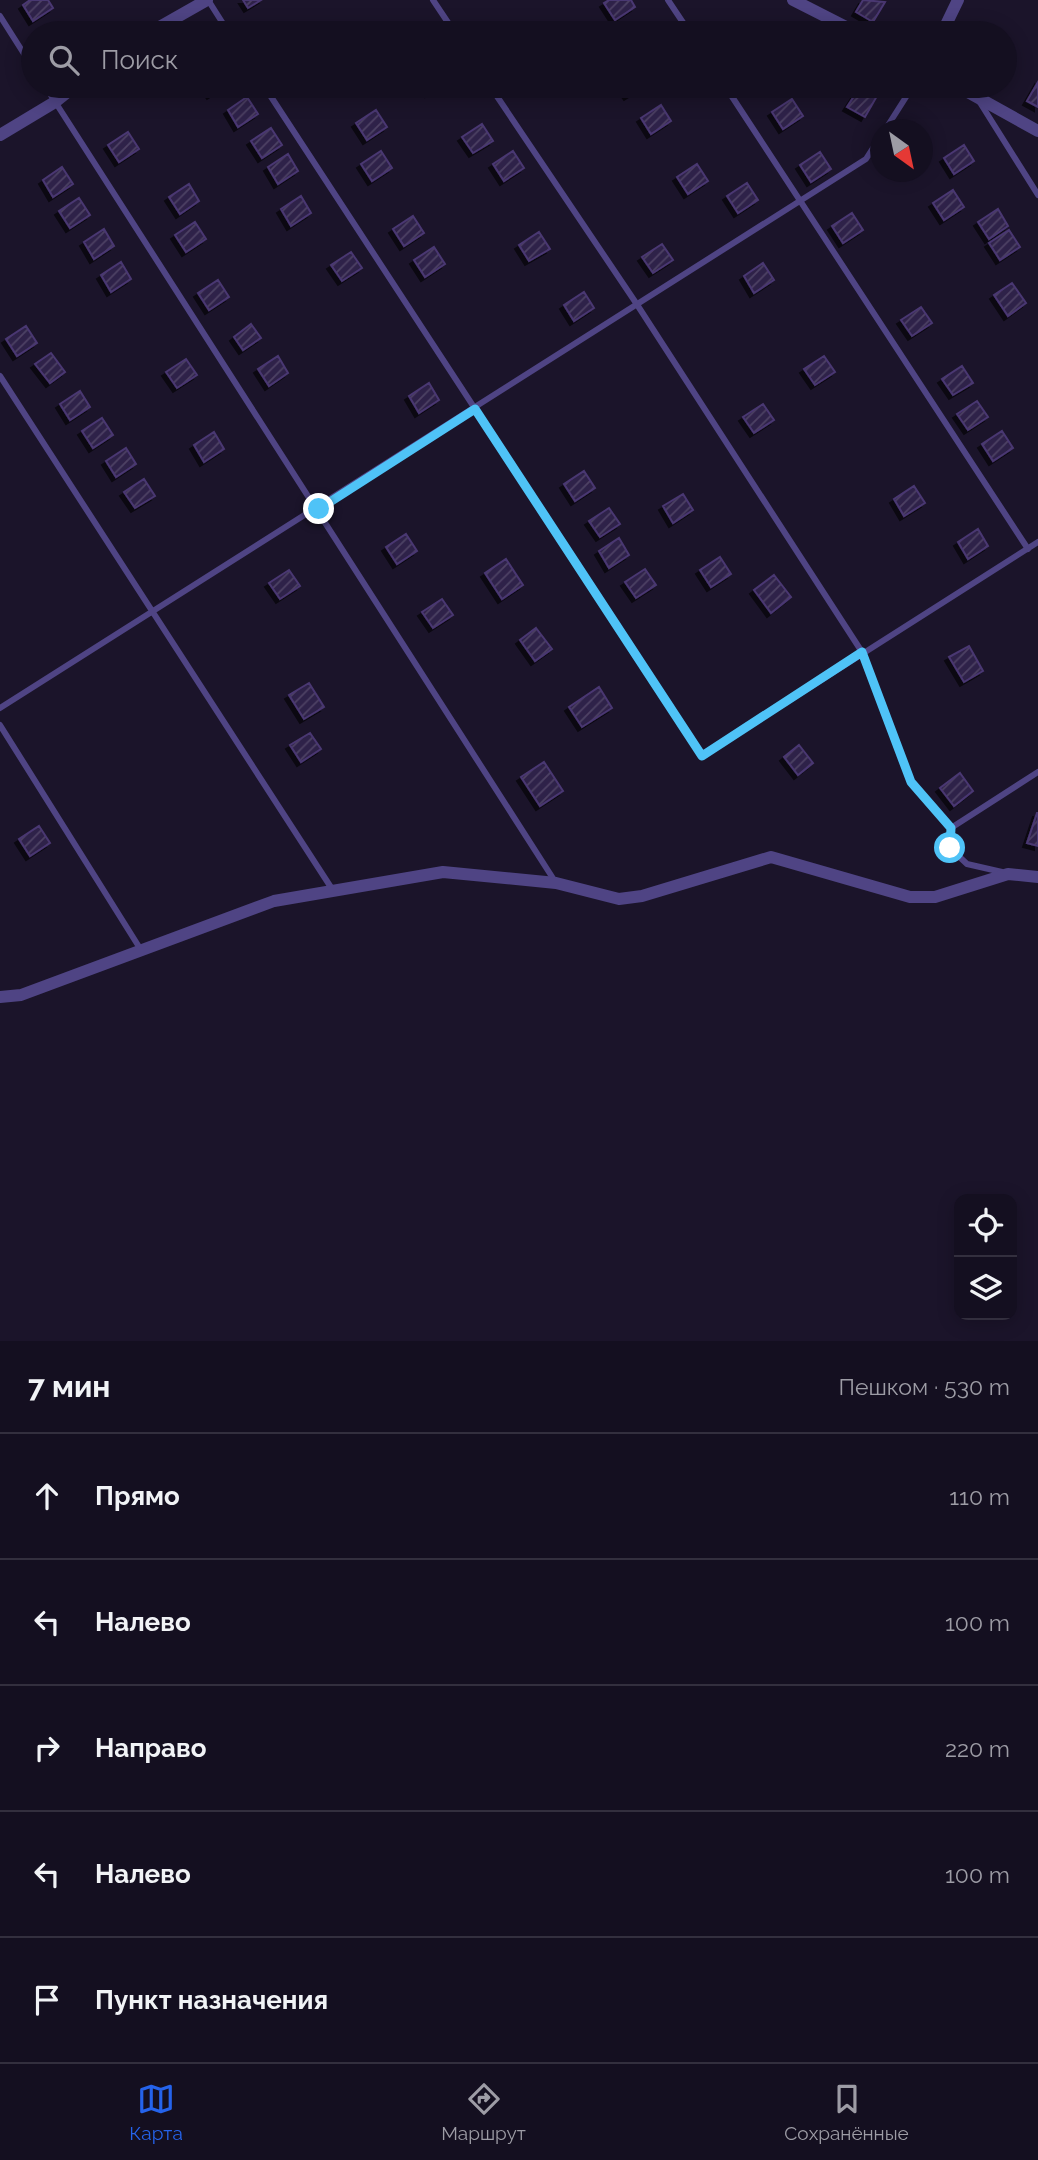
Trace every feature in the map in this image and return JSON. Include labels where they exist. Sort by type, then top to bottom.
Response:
[{"type":"street","points":[[170,21],[207,0]]},
{"type":"street","points":[[793,0],[834,21]]},
{"type":"street","points":[[948,21],[958,0]]},
{"type":"street","points":[[0,135],[60,98]]},
{"type":"street","points":[[979,98],[1038,131]]},
{"type":"street","points":[[0,998],[21,995],[274,901],[443,872],[556,883],[619,899],[642,895],[771,857],[910,897],[935,897],[1008,874],[1038,877]]},
{"type":"lane","points":[[207,0],[221,21]]},
{"type":"lane","points":[[433,0],[447,21]]},
{"type":"lane","points":[[668,0],[682,21]]},
{"type":"lane","points":[[0,16],[21,49]]},
{"type":"lane","points":[[52,98],[319,509],[556,883]]},
{"type":"lane","points":[[272,98],[702,756],[1038,542]]},
{"type":"lane","points":[[498,98],[636,303],[862,652],[911,782],[951,828],[950,848],[967,864],[1008,874]]},
{"type":"lane","points":[[733,98],[1028,549]]},
{"type":"lane","points":[[892,119],[905,98]]},
{"type":"lane","points":[[978,98],[1038,195]]},
{"type":"lane","points":[[0,708],[319,509],[636,303],[866,159],[870,153]]},
{"type":"lane","points":[[0,376],[335,892]]},
{"type":"lane","points":[[0,725],[141,950]]},
{"type":"lane","points":[[951,828],[1038,772]]},
{"type":"building","points":[[30,0],[48,0],[53,8],[33,21],[23,5]]},
{"type":"building","points":[[243,0],[261,0],[248,8]]},
{"type":"building","points":[[609,0],[631,0],[635,7],[615,20],[604,3]]},
{"type":"building","points":[[863,0],[885,2],[874,21],[856,12]]},
{"type":"building","points":[[1038,82],[1038,107],[1027,101]]},
{"type":"building","points":[[248,98],[258,114],[238,127],[228,110]]},
{"type":"building","points":[[853,98],[876,98],[865,117],[847,107]]},
{"type":"building","points":[[792,99],[803,116],[783,129],[772,112]]},
{"type":"building","points":[[661,105],[671,121],[651,134],[641,118]]},
{"type":"building","points":[[376,110],[387,127],[367,140],[356,123]]},
{"type":"building","points":[[482,124],[493,141],[473,153],[462,137]]},
{"type":"building","points":[[271,128],[282,145],[262,158],[251,141]]},
{"type":"building","points":[[128,132],[139,149],[119,162],[108,145]]},
{"type":"building","points":[[964,145],[974,161],[954,174],[944,158]]},
{"type":"building","points":[[381,151],[392,168],[372,181],[361,164]]},
{"type":"building","points":[[513,151],[524,168],[504,181],[493,164]]},
{"type":"building","points":[[820,152],[831,169],[811,182],[800,165]]},
{"type":"building","points":[[288,154],[298,171],[278,184],[268,167]]},
{"type":"building","points":[[697,164],[708,181],[688,194],[677,177]]},
{"type":"building","points":[[62,167],[73,184],[53,197],[43,180]]},
{"type":"building","points":[[747,183],[758,200],[738,213],[727,196]]},
{"type":"building","points":[[189,184],[199,201],[180,214],[169,197]]},
{"type":"building","points":[[953,190],[964,207],[944,220],[933,203]]},
{"type":"building","points":[[301,196],[311,213],[291,226],[281,209]]},
{"type":"building","points":[[79,198],[90,215],[70,228],[59,211]]},
{"type":"building","points":[[998,209],[1008,226],[989,239],[978,222]]},
{"type":"building","points":[[852,213],[863,230],[843,243],[832,226]]},
{"type":"building","points":[[413,216],[424,233],[404,246],[393,229]]},
{"type":"building","points":[[195,222],[206,239],[186,252],[175,235]]},
{"type":"building","points":[[104,229],[114,246],[94,259],[84,242]]},
{"type":"building","points":[[1009,230],[1020,247],[1000,260],[989,243]]},
{"type":"building","points":[[539,232],[550,249],[529,261],[519,245]]},
{"type":"building","points":[[662,244],[673,260],[653,273],[642,257]]},
{"type":"building","points":[[434,247],[445,264],[425,277],[414,260]]},
{"type":"building","points":[[351,252],[362,268],[342,281],[331,265]]},
{"type":"building","points":[[121,262],[131,279],[111,292],[101,275]]},
{"type":"building","points":[[763,263],[774,280],[754,293],[744,276]]},
{"type":"building","points":[[218,280],[229,297],[209,310],[198,293]]},
{"type":"building","points":[[1012,283],[1026,303],[1008,316],[994,295]]},
{"type":"building","points":[[584,292],[594,308],[574,321],[564,305]]},
{"type":"building","points":[[921,307],[932,323],[912,336],[901,320]]},
{"type":"building","points":[[251,324],[261,338],[243,350],[234,337]]},
{"type":"building","points":[[26,326],[37,343],[17,356],[6,339]]},
{"type":"building","points":[[51,353],[65,372],[50,383],[35,364]]},
{"type":"building","points":[[278,356],[288,373],[269,386],[258,369]]},
{"type":"building","points":[[824,356],[835,372],[815,385],[804,369]]},
{"type":"building","points":[[186,359],[197,375],[177,388],[166,372]]},
{"type":"building","points":[[962,366],[973,383],[953,395],[942,379]]},
{"type":"building","points":[[429,383],[439,400],[419,413],[409,396]]},
{"type":"building","points":[[80,391],[90,407],[70,420],[60,404]]},
{"type":"building","points":[[977,401],[988,417],[968,430],[957,414]]},
{"type":"building","points":[[763,404],[774,420],[754,433],[743,417]]},
{"type":"building","points":[[102,418],[113,435],[93,448],[82,431]]},
{"type":"building","points":[[1002,431],[1013,448],[993,461],[982,444]]},
{"type":"building","points":[[214,432],[224,449],[204,462],[194,445]]},
{"type":"building","points":[[126,448],[136,464],[116,477],[106,461]]},
{"type":"building","points":[[584,471],[595,488],[575,501],[564,484]]},
{"type":"building","points":[[144,479],[155,496],[135,508],[124,492]]},
{"type":"building","points":[[914,486],[925,503],[904,516],[894,499]]},
{"type":"building","points":[[683,494],[693,510],[673,523],[663,506]]},
{"type":"building","points":[[609,508],[620,524],[600,537],[589,521]]},
{"type":"building","points":[[978,529],[988,546],[968,559],[958,542]]},
{"type":"building","points":[[406,534],[417,551],[397,564],[386,547]]},
{"type":"building","points":[[619,538],[629,555],[609,568],[599,551]]},
{"type":"building","points":[[720,557],[731,574],[711,587],[700,570]]},
{"type":"building","points":[[506,559],[523,585],[502,599],[485,573]]},
{"type":"building","points":[[645,569],[656,585],[636,598],[625,582]]},
{"type":"building","points":[[289,570],[300,586],[280,599],[269,583]]},
{"type":"building","points":[[774,575],[791,597],[771,613],[754,590]]},
{"type":"building","points":[[442,599],[453,615],[433,628],[422,612]]},
{"type":"building","points":[[536,628],[552,649],[535,661],[520,640]]},
{"type":"building","points":[[969,646],[983,671],[964,682],[949,657]]},
{"type":"building","points":[[309,683],[324,707],[304,719],[289,695]]},
{"type":"building","points":[[599,687],[612,708],[582,727],[569,707]]},
{"type":"building","points":[[310,733],[321,749],[301,762],[290,745]]},
{"type":"building","points":[[799,745],[813,763],[798,775],[784,757]]},
{"type":"building","points":[[544,762],[563,791],[540,806],[521,777]]},
{"type":"building","points":[[960,773],[973,791],[954,806],[940,788]]},
{"type":"building","points":[[1038,813],[1038,846],[1027,843]]},
{"type":"building","points":[[39,826],[50,843],[30,856],[19,839]]},
{"type":"route","points":[[319,509],[475,409],[702,756],[862,652],[911,782],[951,828],[950,848]]}]
